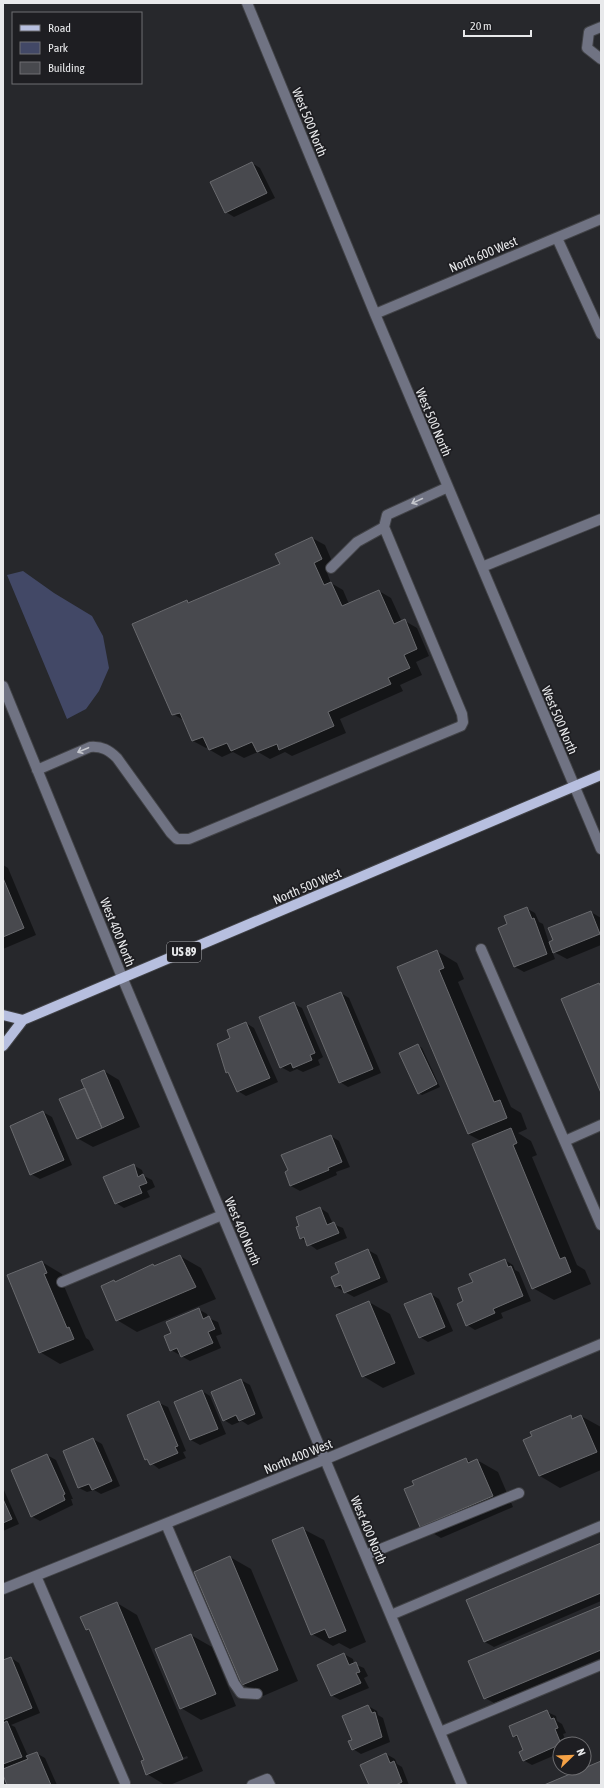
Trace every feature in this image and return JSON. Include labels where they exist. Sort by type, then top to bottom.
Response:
[{"type":"main road","name":"North 500 West","points":[[3,1046],[23,1020],[601,775]]},
{"type":"main road","points":[[3,1015],[23,1020]]},
{"type":"street","name":"West 500 North","points":[[247,3],[375,314],[601,849]]},
{"type":"street","points":[[601,27],[589,32],[588,48],[601,59]]},
{"type":"street","name":"North 600 West","points":[[375,314],[601,219]]},
{"type":"street","points":[[557,238],[601,334]]},
{"type":"street","points":[[38,770],[90,747],[98,746],[108,750],[117,758],[171,833],[177,839],[189,839],[461,726],[463,722],[462,714],[384,527],[387,515],[448,487]]},
{"type":"street","points":[[482,568],[601,519]]},
{"type":"street","points":[[331,568],[357,542],[384,527]]},
{"type":"street","name":"West 400 North","points":[[3,686],[122,977],[462,1785]]},
{"type":"street","points":[[481,949],[601,1225]]},
{"type":"street","points":[[565,1141],[601,1125]]},
{"type":"street","points":[[62,1282],[222,1215]]},
{"type":"street","name":"North 400 West","points":[[3,1589],[326,1459],[601,1344]]},
{"type":"street","points":[[366,1555],[519,1493]]},
{"type":"street","points":[[166,1524],[234,1683],[241,1693],[257,1694]]},
{"type":"street","points":[[391,1615],[601,1526]]},
{"type":"street","points":[[36,1576],[125,1783]]},
{"type":"street","points":[[440,1732],[601,1665]]},
{"type":"street","points":[[252,1785],[267,1779],[270,1785]]},
{"type":"green space","points":[[23,571],[54,593],[92,616],[103,636],[109,668],[99,691],[86,709],[67,719],[7,575]]},
{"type":"building","points":[[252,162],[267,193],[225,213],[210,182]]},
{"type":"building","points":[[312,537],[322,559],[314,563],[324,585],[331,582],[342,606],[379,590],[394,624],[405,619],[417,649],[404,655],[410,668],[388,678],[391,684],[328,712],[334,726],[279,750],[277,744],[257,752],[252,742],[231,751],[227,743],[209,750],[203,737],[192,741],[180,713],[172,715],[132,624],[187,600],[188,603],[280,564],[275,554]]},
{"type":"building","points":[[3,878],[24,928],[3,937]]},
{"type":"building","points":[[527,907],[532,919],[534,918],[547,954],[514,967],[498,928],[507,924],[504,916]]},
{"type":"building","points":[[591,911],[600,934],[553,953],[549,942],[553,940],[548,928]]},
{"type":"building","points":[[437,950],[444,968],[439,970],[494,1102],[500,1100],[507,1118],[468,1134],[397,967]]},
{"type":"building","points":[[599,983],[601,987],[601,1093],[561,999]]},
{"type":"building","points":[[341,992],[373,1069],[339,1083],[307,1006]]},
{"type":"building","points":[[294,1002],[315,1053],[310,1055],[312,1060],[293,1068],[291,1063],[280,1068],[259,1017]]},
{"type":"building","points":[[246,1022],[270,1078],[237,1092],[228,1072],[226,1073],[217,1044],[230,1038],[227,1030]]},
{"type":"building","points":[[418,1044],[437,1084],[418,1094],[399,1053]]},
{"type":"building","points":[[104,1070],[124,1118],[102,1128],[81,1080]]},
{"type":"building","points":[[85,1088],[102,1128],[77,1139],[59,1099]]},
{"type":"building","points":[[43,1111],[64,1160],[30,1175],[10,1126]]},
{"type":"building","points":[[511,1128],[517,1143],[513,1145],[560,1259],[565,1257],[571,1272],[532,1289],[472,1144]]},
{"type":"building","points":[[331,1135],[342,1162],[328,1168],[329,1170],[290,1186],[285,1172],[288,1170],[281,1155]]},
{"type":"building","points":[[134,1164],[138,1177],[143,1174],[147,1183],[139,1186],[142,1193],[115,1204],[103,1177]]},
{"type":"building","points":[[320,1207],[327,1225],[334,1222],[339,1233],[307,1246],[304,1237],[300,1239],[296,1227],[299,1226],[296,1217]]},
{"type":"building","points":[[368,1249],[380,1278],[344,1293],[341,1285],[335,1287],[331,1277],[339,1273],[335,1263]]},
{"type":"building","points":[[180,1255],[196,1287],[116,1321],[101,1286],[114,1280],[115,1282],[153,1264],[154,1266]]},
{"type":"building","points":[[505,1259],[508,1267],[511,1266],[523,1296],[493,1309],[495,1313],[466,1326],[457,1304],[463,1301],[458,1288],[473,1282],[469,1274]]},
{"type":"building","points":[[42,1261],[47,1273],[44,1274],[67,1328],[69,1327],[74,1339],[39,1353],[7,1275]]},
{"type":"building","points":[[431,1293],[445,1327],[419,1338],[404,1304]]},
{"type":"building","points":[[369,1301],[395,1363],[362,1377],[336,1315]]},
{"type":"building","points":[[199,1308],[203,1319],[209,1316],[215,1329],[208,1332],[213,1343],[181,1357],[177,1348],[170,1351],[164,1336],[171,1333],[166,1322]]},
{"type":"building","points":[[241,1379],[255,1414],[239,1421],[236,1415],[223,1421],[211,1392]]},
{"type":"building","points":[[202,1390],[218,1429],[190,1440],[174,1402]]},
{"type":"building","points":[[159,1401],[178,1446],[175,1447],[178,1453],[150,1465],[147,1459],[145,1460],[127,1415]]},
{"type":"building","points":[[571,1415],[572,1419],[581,1415],[597,1452],[539,1476],[523,1440],[532,1436],[530,1432]]},
{"type":"building","points":[[93,1438],[112,1481],[92,1490],[89,1484],[78,1488],[63,1451]]},
{"type":"building","points":[[47,1454],[65,1494],[63,1495],[65,1500],[31,1517],[11,1470]]},
{"type":"building","points":[[466,1458],[468,1463],[477,1459],[493,1496],[420,1527],[404,1489],[414,1485],[412,1481]]},
{"type":"building","points":[[3,1499],[12,1519],[3,1523]]},
{"type":"building","points":[[303,1527],[346,1631],[329,1638],[325,1629],[311,1635],[272,1540]]},
{"type":"building","points":[[601,1543],[601,1593],[484,1642],[466,1600]]},
{"type":"building","points":[[230,1556],[278,1670],[242,1685],[194,1572]]},
{"type":"building","points":[[117,1602],[183,1759],[146,1775],[141,1761],[144,1760],[89,1629],[86,1630],[80,1617]]},
{"type":"building","points":[[601,1606],[601,1650],[484,1699],[468,1661]]},
{"type":"building","points":[[191,1634],[216,1694],[180,1709],[155,1649]]},
{"type":"building","points":[[344,1653],[349,1665],[356,1662],[360,1672],[356,1673],[361,1683],[331,1696],[317,1665]]},
{"type":"building","points":[[11,1657],[32,1708],[3,1720],[3,1660]]},
{"type":"building","points":[[368,1705],[372,1713],[375,1712],[382,1737],[352,1750],[348,1741],[352,1740],[342,1716]]},
{"type":"building","points":[[547,1710],[551,1719],[554,1718],[558,1728],[555,1729],[558,1736],[552,1736],[552,1748],[523,1761],[519,1752],[523,1750],[517,1735],[513,1737],[509,1726]]},
{"type":"building","points":[[7,1721],[22,1757],[3,1764],[3,1723]]},
{"type":"building","points":[[37,1752],[51,1785],[7,1785],[3,1775],[3,1769],[28,1759],[26,1756]]},
{"type":"building","points":[[386,1753],[390,1763],[394,1761],[402,1782],[396,1785],[369,1785],[360,1765]]},
{"type":"building","points":[[601,1761],[601,1785],[544,1785],[565,1776],[592,1776],[592,1765]]}]
